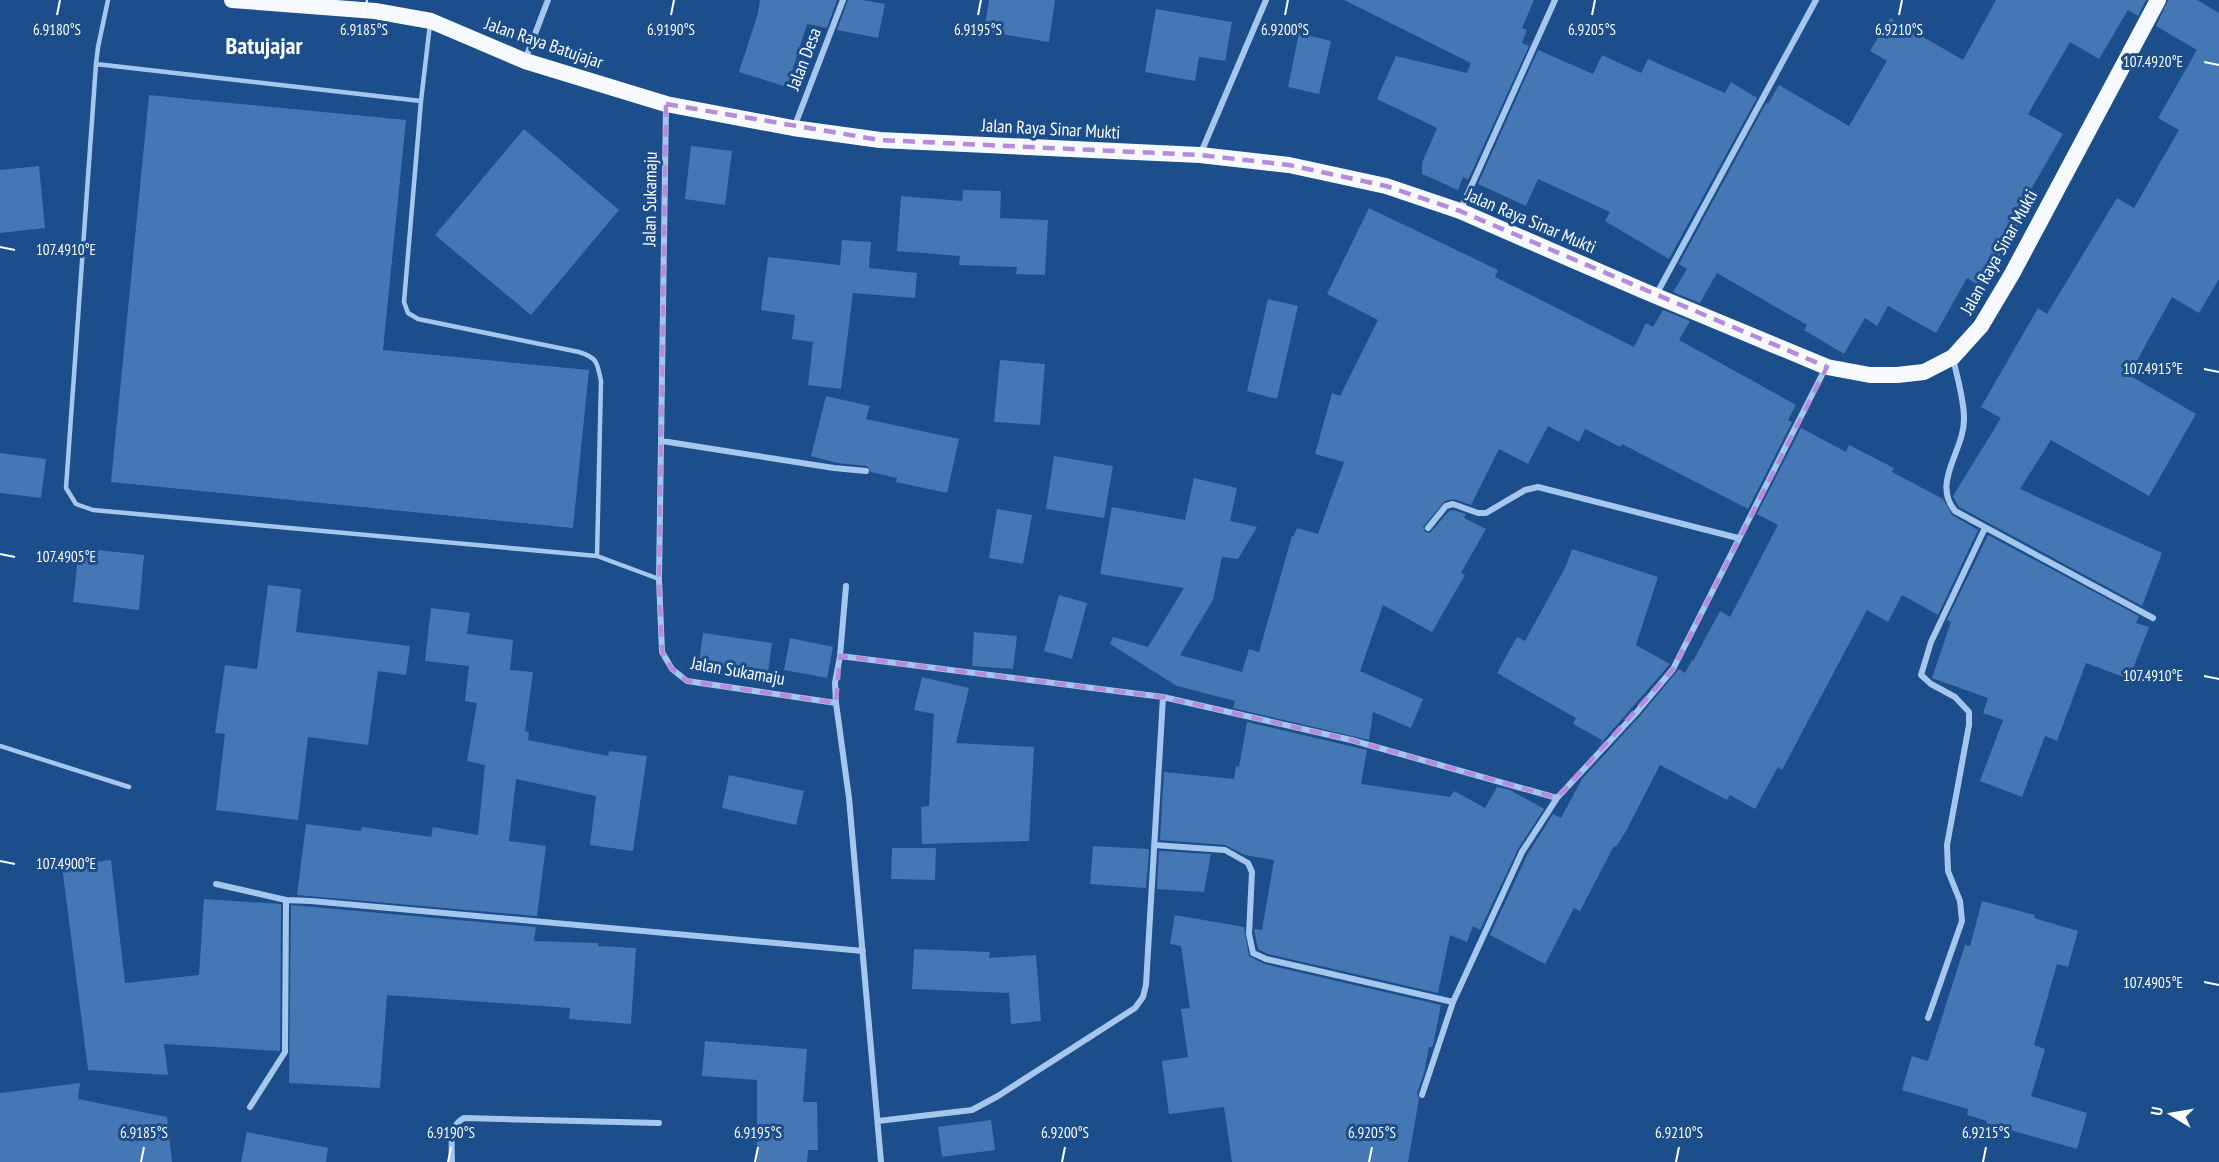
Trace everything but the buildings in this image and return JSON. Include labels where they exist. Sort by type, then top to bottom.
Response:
[{"type":"highway","name":"Jalan Raya Batujajar","points":[[232,0],[375,11],[431,21],[525,61],[666,104]]},
{"type":"highway","name":"Jalan Raya Sinar Mukti","points":[[666,104],[794,128],[880,140],[1200,155],[1289,165],[1386,186],[1460,211],[1827,367],[1870,375],[1897,375],[1924,372],[1953,357],[1981,326],[1998,300],[2157,0]]},
{"type":"street","points":[[525,61],[548,0]]},
{"type":"street","name":"Jalan Desa","points":[[794,128],[843,0]]},
{"type":"street","points":[[1200,155],[1266,0]]},
{"type":"street","points":[[1460,211],[1555,0]]},
{"type":"street","points":[[1656,296],[1816,0]]},
{"type":"street","name":"Jalan Sukamaju","points":[[666,104],[659,579],[662,652],[672,669],[687,681],[836,703]]},
{"type":"street","points":[[1953,357],[1964,419],[1946,480],[1949,504],[1955,511],[1985,528],[2154,618]]},
{"type":"street","points":[[1422,1095],[1453,1002],[1522,852],[1557,798],[1636,713],[1673,669],[1827,367]]},
{"type":"street","points":[[662,441],[866,471]]},
{"type":"street","points":[[1428,528],[1446,506],[1453,504],[1478,513],[1486,513],[1525,490],[1538,487],[1738,538]]},
{"type":"street","points":[[1928,1018],[1962,921],[1960,901],[1948,871],[1947,845],[1969,725],[1969,712],[1955,697],[1931,684],[1921,675],[1931,642],[1985,528]]},
{"type":"street","points":[[846,586],[840,656],[835,682],[836,703],[849,798],[881,1162]]},
{"type":"street","points":[[840,656],[1163,697],[1351,740],[1557,798]]},
{"type":"street","points":[[878,1121],[972,1110],[998,1096],[1135,1008],[1143,997],[1146,985],[1163,697]]},
{"type":"street","points":[[1154,845],[1225,850],[1248,863],[1252,872],[1248,934],[1253,953],[1266,959],[1453,1002]]},
{"type":"street","points":[[216,884],[286,900],[863,951]]},
{"type":"street","points":[[250,1107],[285,1053],[286,900]]},
{"type":"street","points":[[452,1162],[453,1129],[457,1122],[464,1118],[659,1123]]},
{"type":"lane","points":[[108,0],[96,64],[66,488],[76,504],[93,510],[597,556],[659,579]]},
{"type":"lane","points":[[431,21],[421,101],[404,302],[408,313],[418,319],[579,352],[591,356],[597,362],[601,381],[597,556]]},
{"type":"lane","points":[[96,64],[421,101]]},
{"type":"lane","points":[[0,746],[129,787]]},
{"type":"highlighted area","points":[[666,104],[880,140],[1200,155],[1289,165],[1386,186],[1460,211],[1827,367],[1673,669],[1557,798],[1351,740],[1163,697],[840,656],[836,703],[687,681],[672,669],[662,652],[659,579]]},
{"type":"district","name":"Batujajar","points":[[264,46]]}]
